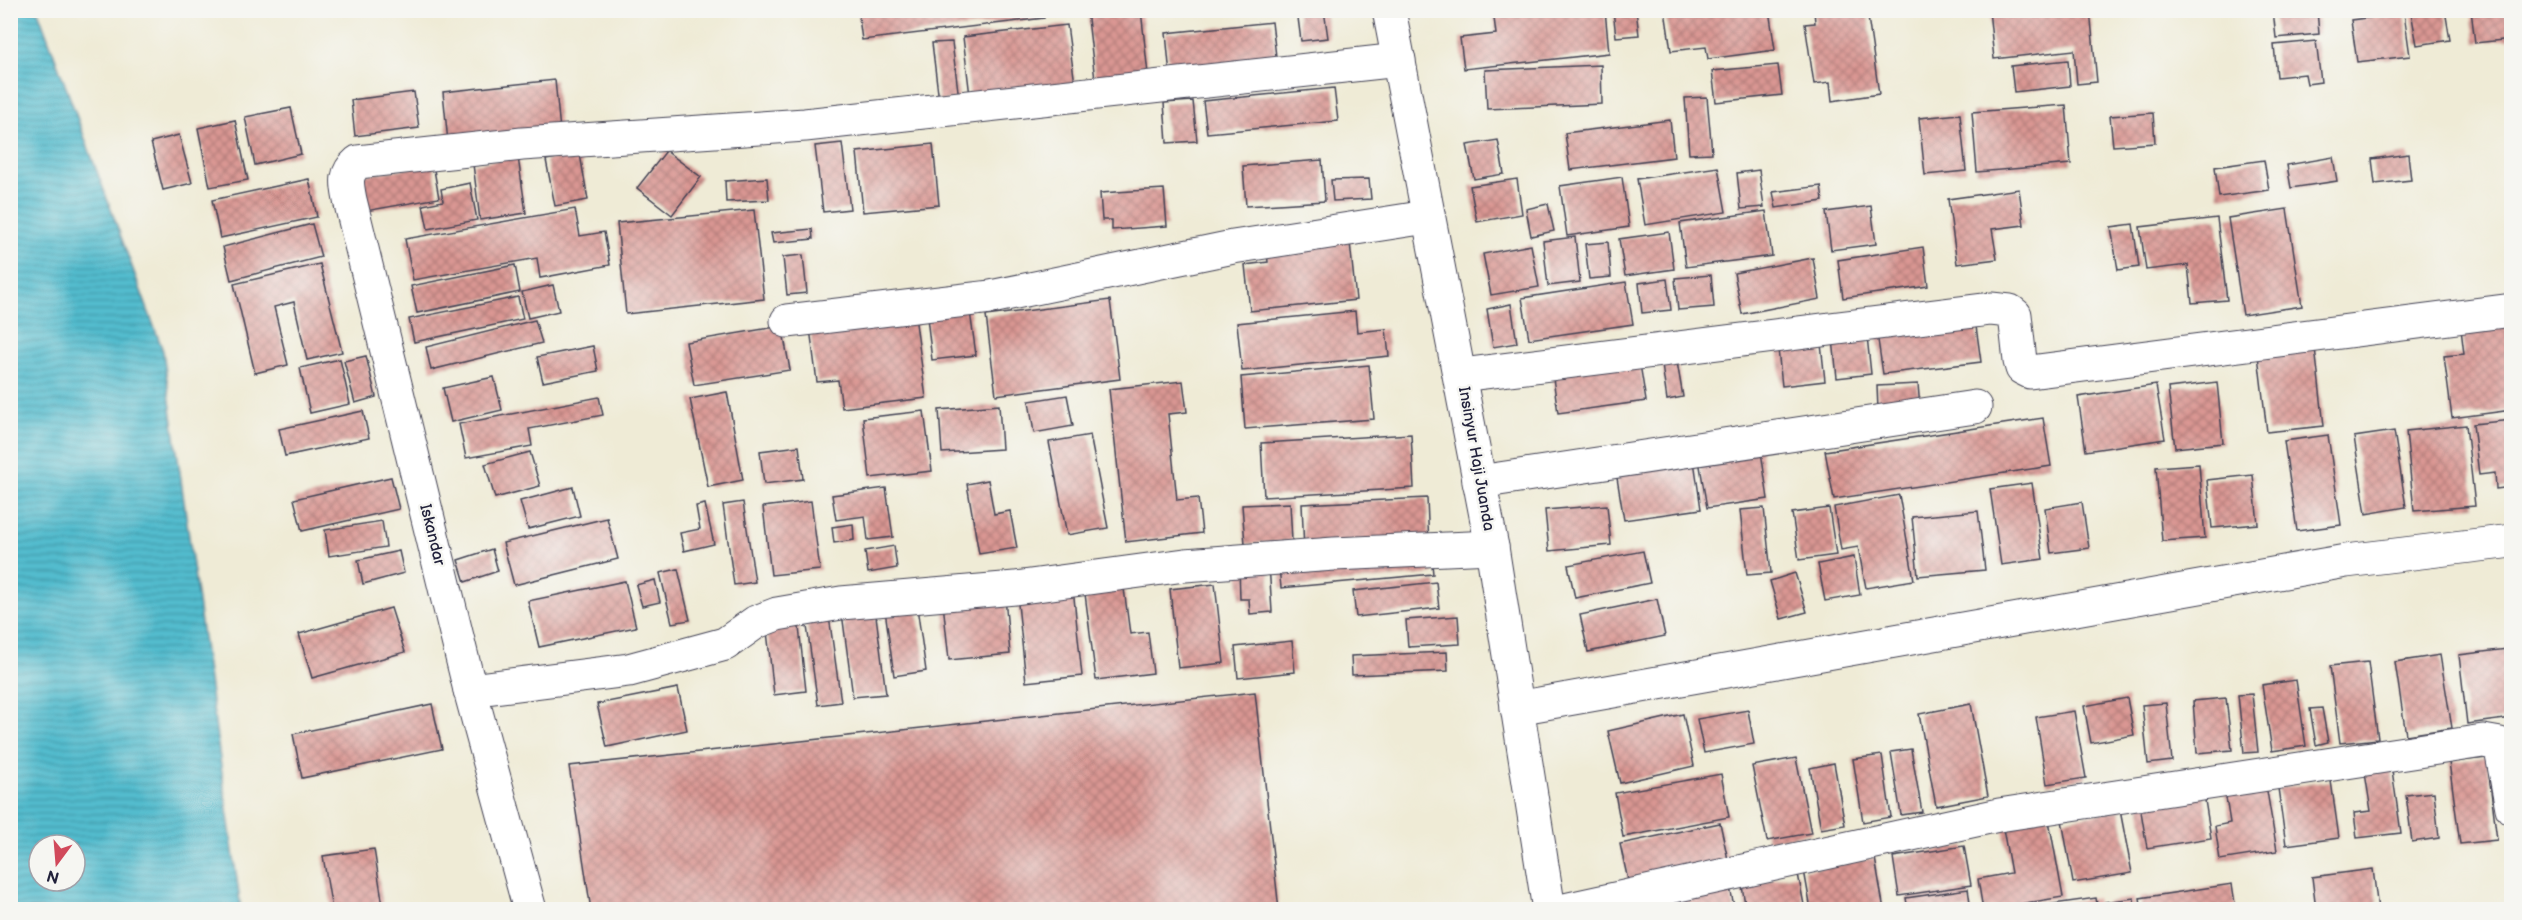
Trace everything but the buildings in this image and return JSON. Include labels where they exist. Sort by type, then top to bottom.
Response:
[{"type":"street","name":"Insinyur Haji Juanda","points":[[1389,10],[1427,217],[1461,375],[1492,547],[1549,909]]},
{"type":"street","name":"Iskandar","points":[[530,909],[470,690],[350,200],[346,180],[351,168],[358,162],[522,144],[805,125],[1399,60]]},
{"type":"street","points":[[787,321],[991,297],[1233,247],[1427,217]]},
{"type":"street","points":[[1461,375],[1991,309],[2010,310],[2015,315],[2020,362],[2022,368],[2030,372],[2511,310]]},
{"type":"street","points":[[1479,482],[1975,407]]},
{"type":"street","points":[[1517,708],[2346,561],[2511,541]]},
{"type":"street","points":[[470,690],[629,670],[725,644],[756,622],[777,614],[841,603],[1015,588],[1185,565],[1334,554],[1492,547]]},
{"type":"street","points":[[1564,909],[1999,815],[2483,741],[2500,744],[2511,808]]},
{"type":"water","points":[[10,11],[38,11],[163,351],[241,909],[11,909]]}]
